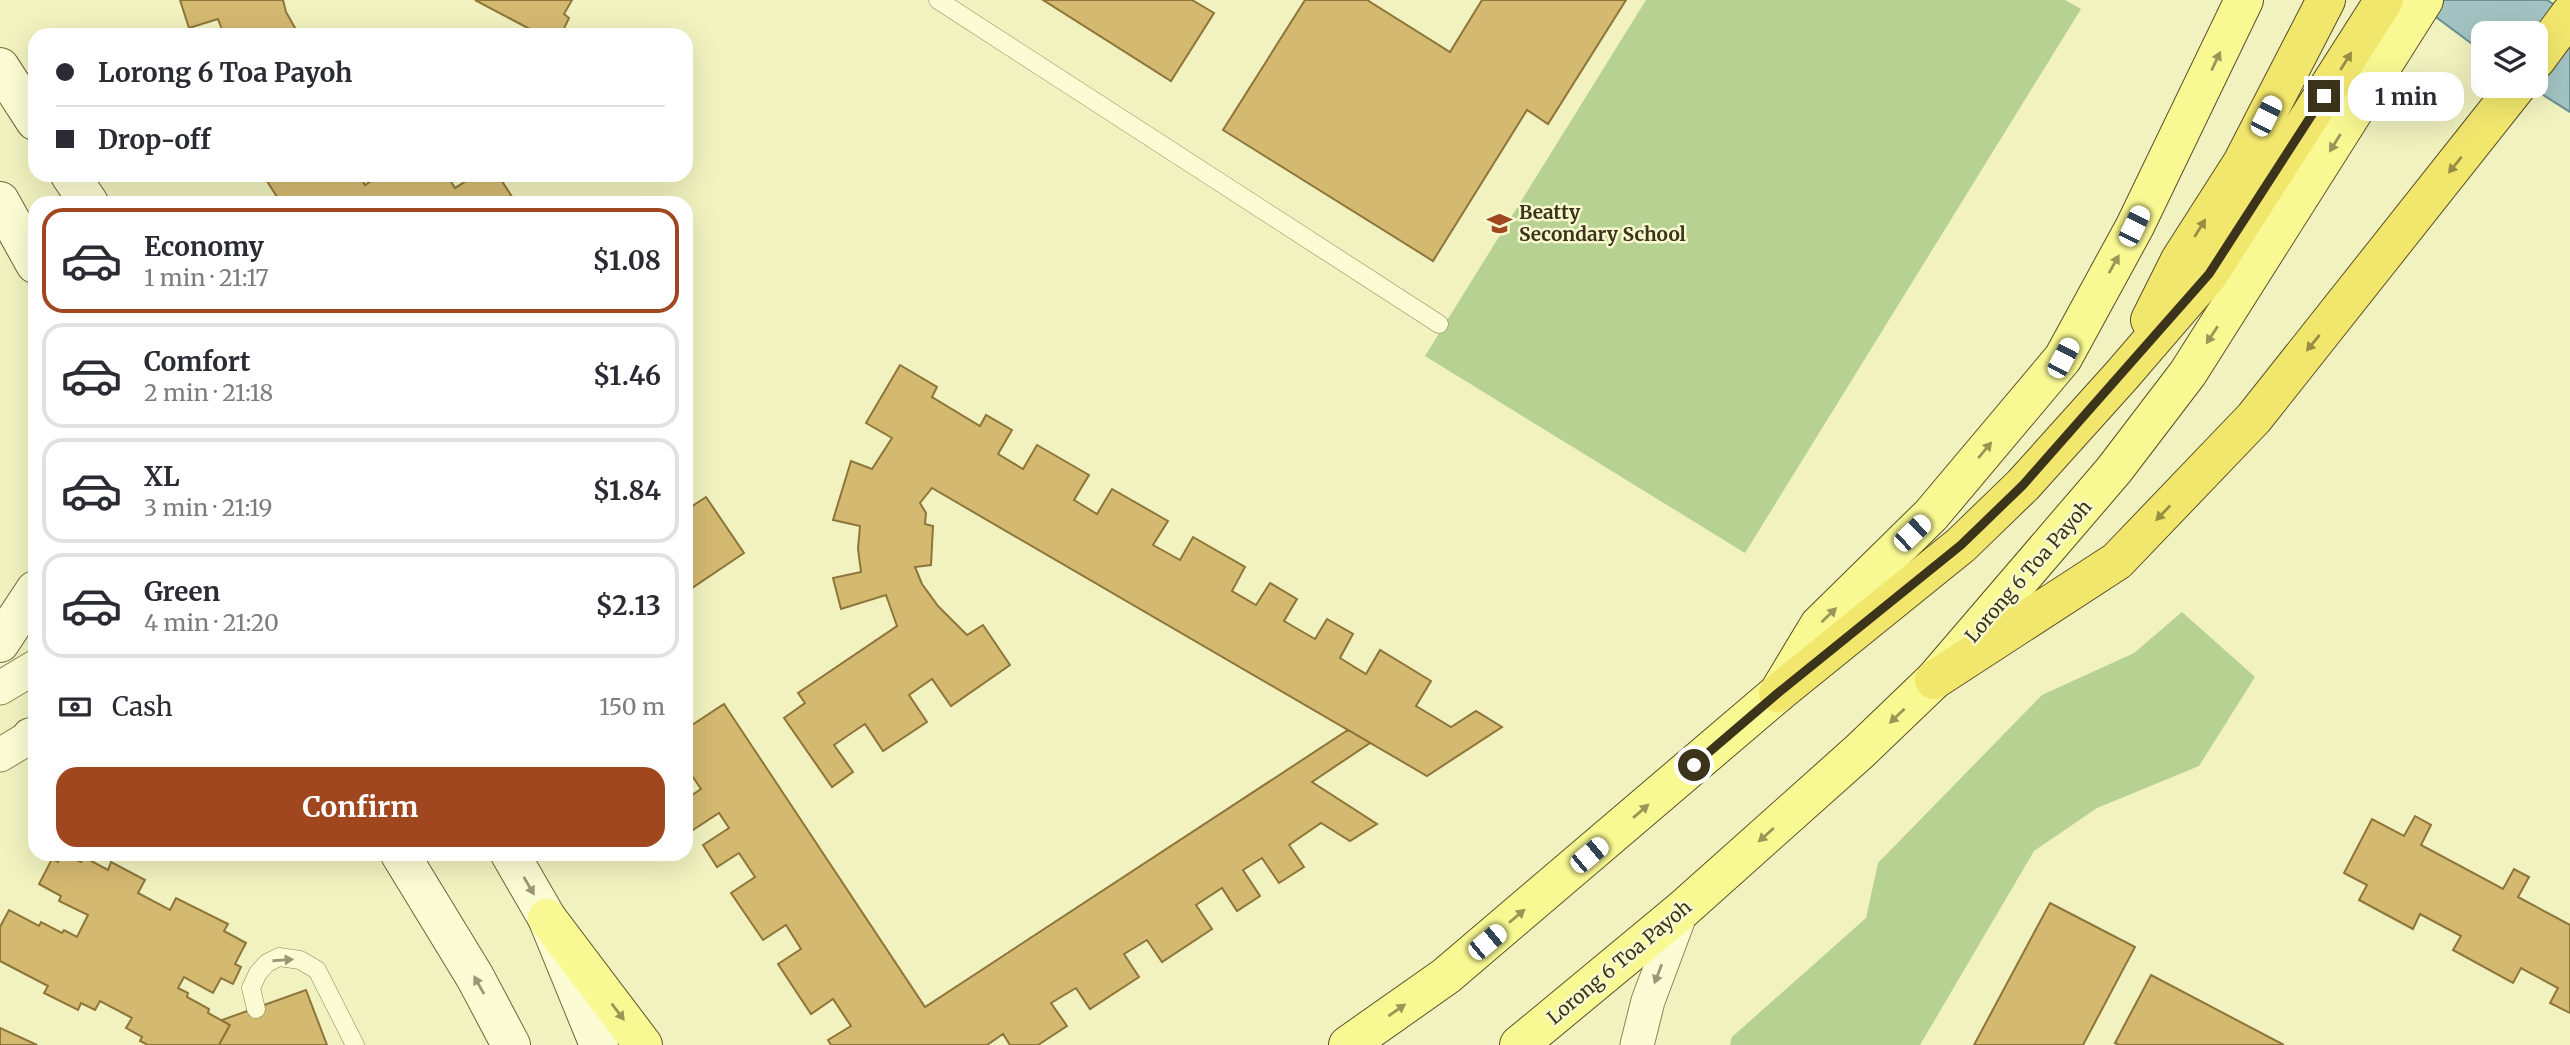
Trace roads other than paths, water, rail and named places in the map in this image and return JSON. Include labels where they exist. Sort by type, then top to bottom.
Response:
[{"type":"highway","points":[[2122,375],[2180,260],[2242,163],[2326,0]]},
{"type":"highway","points":[[2548,44],[2570,14]]},
{"type":"highway","points":[[1778,693],[1961,545],[2023,485],[2209,274],[2383,23]]},
{"type":"highway","points":[[1934,680],[2117,561],[2254,418],[2508,99]]},
{"type":"main road","points":[[1348,1045],[1446,976],[1778,693],[1819,625],[1931,515],[2063,358],[2140,214],[2245,0]]},
{"type":"main road","name":"Lorong 6 Toa Payoh","points":[[1519,1045],[1682,910],[1860,751],[1934,680],[2115,470],[2188,373],[2383,23],[2424,0]]},
{"type":"main road","points":[[0,67],[28,110]]},
{"type":"main road","points":[[0,201],[28,251]]},
{"type":"main road","points":[[0,643],[28,601]]},
{"type":"main road","points":[[402,861],[475,977],[511,1045]]},
{"type":"main road","points":[[514,861],[547,918],[643,1045]]},
{"type":"main road","points":[[547,918],[599,1045]]},
{"type":"street","points":[[0,688],[28,671]]},
{"type":"street","points":[[1637,1045],[1648,1001],[1682,910]]},
{"type":"lane","points":[[937,0],[1438,324]]},
{"type":"lane","points":[[256,1009],[251,988],[267,963],[279,957],[300,960],[317,970],[355,1045]]},
{"type":"water","points":[[2413,0],[2547,0],[2570,15],[2570,112],[2548,98],[2548,21],[2471,21],[2471,43]]},
{"type":"place","name":"Beatty Secondary School","points":[[1499,223]]}]
